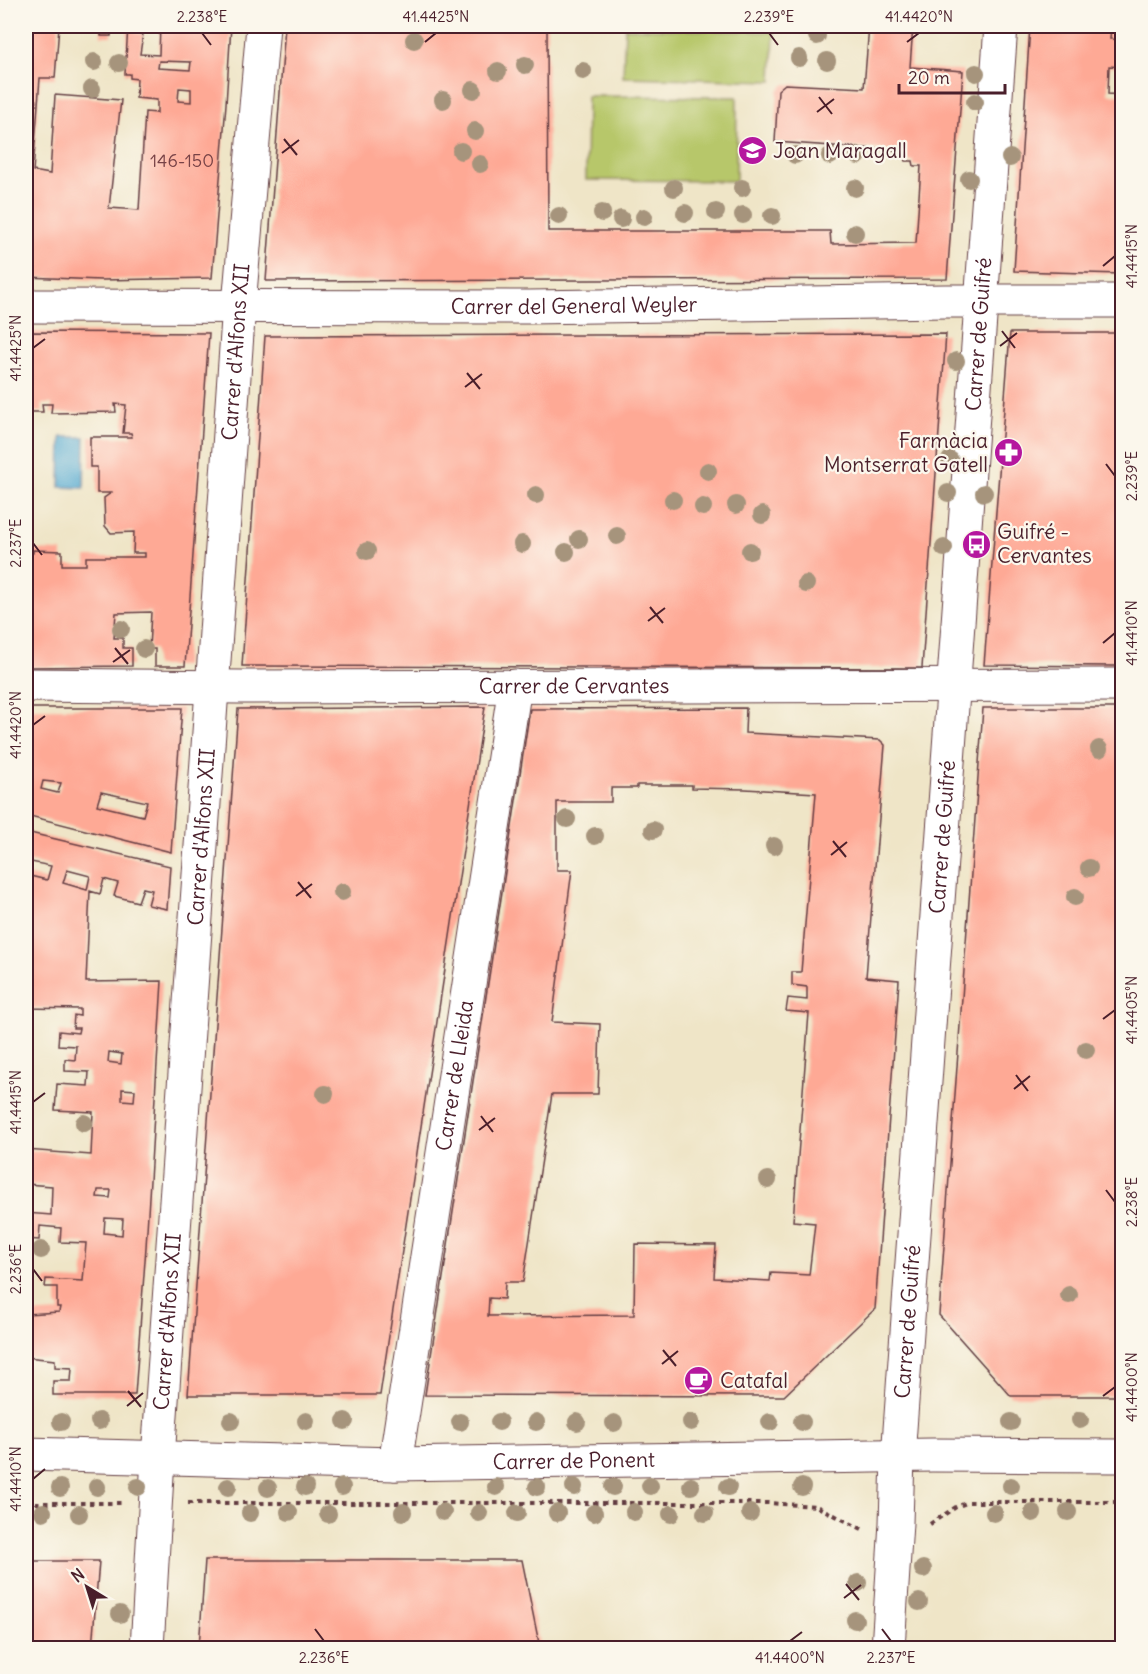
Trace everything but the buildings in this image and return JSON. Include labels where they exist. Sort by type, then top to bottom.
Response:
[{"type":"street","name":"Carrer d'Alfons XII","points":[[147,1648],[158,1458],[239,305],[263,26]]},
{"type":"street","name":"Carrer de Guifré","points":[[888,1648],[898,1456],[1001,26]]},
{"type":"street","name":"Carrer del General Weyler","points":[[26,306],[529,307],[982,300],[1122,301]]},
{"type":"street","name":"Carrer de Cervantes","points":[[26,685],[212,687],[1122,685]]},
{"type":"street","name":"Carrer de Lleida","points":[[395,1464],[515,686]]},
{"type":"street","name":"Carrer de Ponent","points":[[26,1454],[395,1464],[898,1456],[1122,1456]]},
{"type":"path","points":[[928,1526],[956,1507],[969,1502],[1122,1502]]},
{"type":"path","points":[[26,1503],[102,1503]]},
{"type":"path","points":[[204,1503],[767,1503],[816,1506],[867,1532]]},
{"type":"green space","points":[[625,28],[774,32],[772,81],[623,77]]},
{"type":"green space","points":[[587,96],[737,97],[736,181],[586,180]]},
{"type":"water","points":[[61,437],[85,437],[84,488],[60,487]]},
{"type":"place","name":"Joan Maragall","points":[[752,151]]},
{"type":"place","name":"Farmàcia Montserrat Gatell","points":[[1009,453]]},
{"type":"place","name":"Guifré - Cervantes","points":[[976,544]]},
{"type":"place","name":"Catafal","points":[[699,1381]]}]
